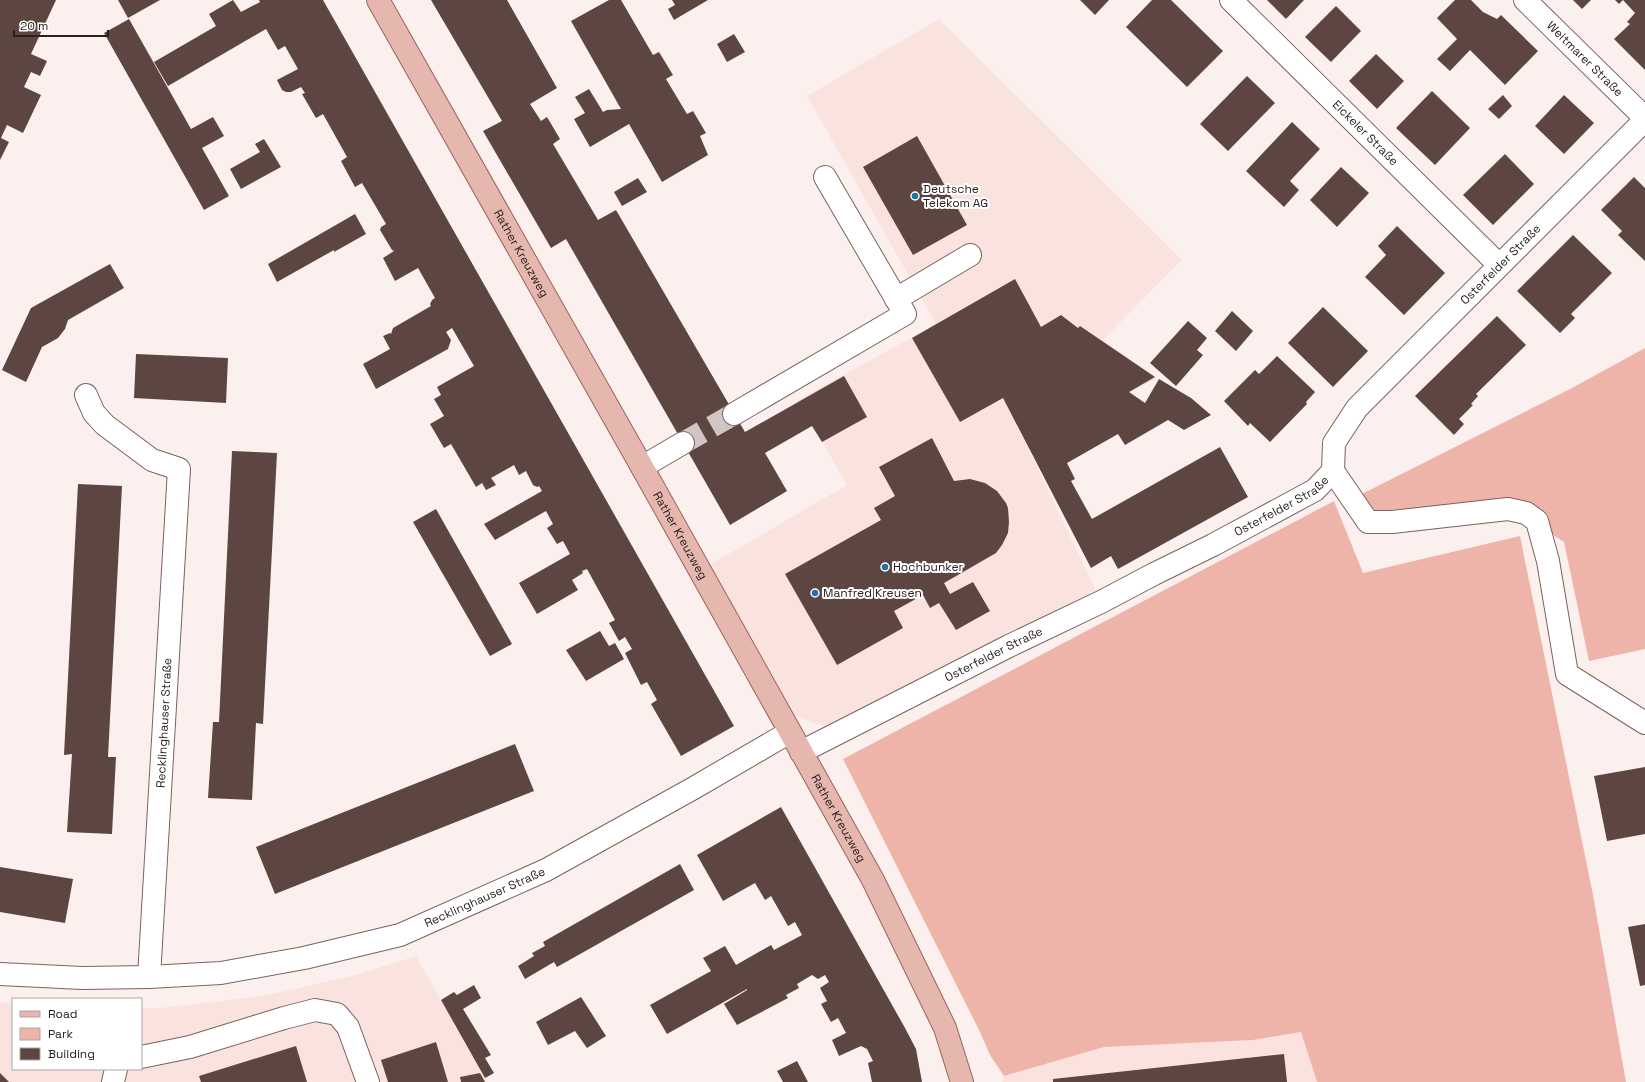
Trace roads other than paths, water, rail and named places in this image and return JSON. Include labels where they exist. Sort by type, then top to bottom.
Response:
[{"type":"main road","name":"Rather Kreuzweg","points":[[378,0],[873,880],[944,1028],[962,1082]]},
{"type":"street","name":"Eickeler Straße","points":[[1231,0],[1499,265]]},
{"type":"street","name":"Weitmarer Straße","points":[[1526,0],[1645,119]]},
{"type":"street","name":"Osterfelder Straße","points":[[801,752],[1009,646],[1101,602],[1213,545],[1315,490],[1333,471],[1334,443],[1357,408],[1645,119]]},
{"type":"street","points":[[734,414],[905,314],[825,177]]},
{"type":"street","points":[[896,298],[970,255]]},
{"type":"street","name":"Recklinghauser Straße","points":[[86,395],[94,413],[105,425],[152,460],[178,469],[149,977]]},
{"type":"street","points":[[642,467],[684,443]]},
{"type":"street","points":[[1333,471],[1368,522],[1392,522],[1508,509],[1526,513],[1537,521],[1548,561],[1567,674],[1645,723]]},
{"type":"street","name":"Recklinghauser Straße","points":[[0,974],[82,978],[149,977],[221,973],[304,958],[400,935],[546,870],[692,789],[790,732]]},
{"type":"street","points":[[142,1057],[190,1047],[315,1010],[337,1014],[348,1026],[368,1082]]},
{"type":"street","points":[[113,1082],[116,1070]]},
{"type":"tunnel","points":[[683,443],[734,414]]},
{"type":"place","name":"Deutsche Telekom AG","points":[[915,196]]},
{"type":"place","name":"Hochbunker","points":[[885,567]]},
{"type":"place","name":"Manfred Kreusen","points":[[815,593]]}]
